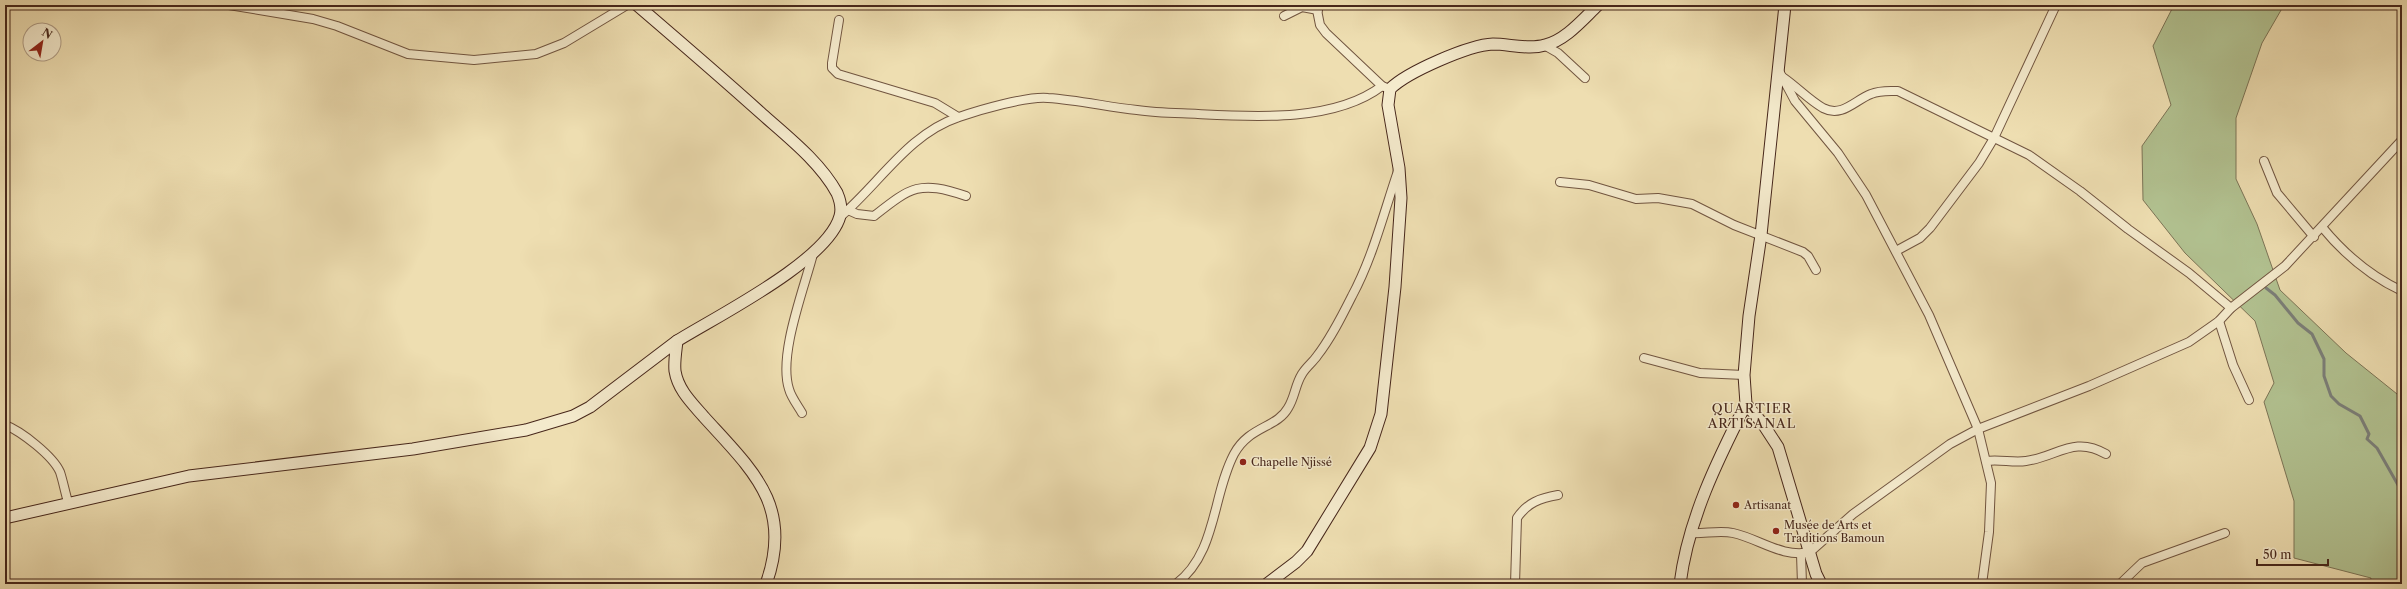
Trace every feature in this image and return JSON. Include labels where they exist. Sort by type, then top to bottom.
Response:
[{"type":"street","points":[[229,5],[313,19],[337,26],[408,54],[474,60],[536,54],[564,43],[627,5]]},
{"type":"street","points":[[637,5],[780,130],[815,165],[838,194],[844,213]]},
{"type":"street","points":[[5,518],[68,502],[189,476],[427,447],[539,427],[573,416],[590,407],[677,341],[801,266],[834,229],[844,213],[892,162],[929,132],[958,117],[1015,102],[1046,97],[1140,111],[1260,116],[1343,106],[1386,88],[1468,49],[1495,44],[1544,45],[1564,36],[1598,5]]},
{"type":"street","points":[[1679,584],[1690,533],[1701,501],[1722,452],[1746,404],[1744,375],[1749,316],[1761,235],[1781,74],[1785,5]]},
{"type":"street","points":[[1896,251],[1920,238],[1938,219],[1994,138],[2056,5]]},
{"type":"street","points":[[1267,584],[1296,562],[1307,551],[1355,474],[1376,434],[1381,414],[1395,287],[1401,198],[1399,168],[1386,88],[1320,25],[1317,7],[1302,7],[1284,16]]},
{"type":"street","points":[[839,20],[832,63],[832,68],[838,74],[935,103],[958,117]]},
{"type":"street","points":[[1544,45],[1558,54],[1586,78]]},
{"type":"street","points":[[1781,74],[1823,108],[1832,111],[1843,110],[1875,92],[1898,91],[2029,155],[2080,190],[2128,229],[2189,273],[2231,308]]},
{"type":"street","points":[[1781,74],[1795,101],[1838,153],[1866,195],[1942,342],[1978,429],[1991,484],[1982,584]]},
{"type":"street","points":[[1690,533],[1732,532],[1775,550],[1805,553],[1854,514],[1950,444],[1978,429],[2089,386],[2189,342],[2219,321],[2231,308],[2285,266],[2314,237],[2402,140]]},
{"type":"street","points":[[2264,161],[2277,193],[2314,237]]},
{"type":"street","points":[[1176,584],[1188,575],[1201,556],[1226,474],[1235,453],[1244,439],[1253,431],[1280,417],[1288,409],[1302,374],[1328,341],[1353,295],[1363,272],[1399,168]]},
{"type":"street","points":[[1560,182],[1589,184],[1636,199],[1658,198],[1692,204],[1734,225],[1803,252],[1808,256],[1816,270]]},
{"type":"street","points":[[844,213],[874,216],[896,197],[911,190],[926,186],[966,196]]},
{"type":"street","points":[[2322,227],[2345,253],[2361,266],[2402,291]]},
{"type":"street","points":[[802,414],[789,390],[785,370],[790,341],[813,254]]},
{"type":"street","points":[[2219,321],[2233,365],[2249,400]]},
{"type":"street","points":[[677,341],[676,371],[686,396],[749,470],[763,488],[772,504],[776,525],[776,545],[766,584]]},
{"type":"street","points":[[1644,358],[1700,373],[1744,375]]},
{"type":"street","points":[[1746,404],[1763,424],[1778,447],[1805,553],[1821,584]]},
{"type":"street","points":[[5,425],[28,440],[55,465],[59,471],[68,502]]},
{"type":"street","points":[[1986,461],[2016,463],[2030,461],[2079,446],[2093,446],[2106,454]]},
{"type":"street","points":[[1515,584],[1517,518],[1532,503],[1546,497],[1558,495]]},
{"type":"street","points":[[2120,584],[2142,563],[2225,533]]},
{"type":"street","points":[[1802,584],[1805,553]]},
{"type":"green space","points":[[2174,5],[2284,5],[2262,43],[2236,118],[2236,179],[2257,224],[2280,290],[2346,353],[2402,398],[2402,584],[2370,584],[2371,578],[2294,558],[2294,501],[2264,402],[2274,383],[2255,321],[2185,253],[2143,200],[2142,146],[2171,105],[2153,46]]},
{"type":"waterway","points":[[2266,288],[2275,295],[2298,323],[2312,334],[2324,359],[2324,376],[2331,396],[2339,404],[2360,416],[2369,434],[2367,439],[2377,448],[2402,492]]},
{"type":"place","name":"Chapelle Njissé","points":[[1243,462]]},
{"type":"place","name":"Artisanat","points":[[1736,505]]},
{"type":"place","name":"Musée de Arts et Traditions Bamoun","points":[[1776,531]]},
{"type":"district","name":"QUARTIER ARTISANAL","points":[[1752,416]]}]
